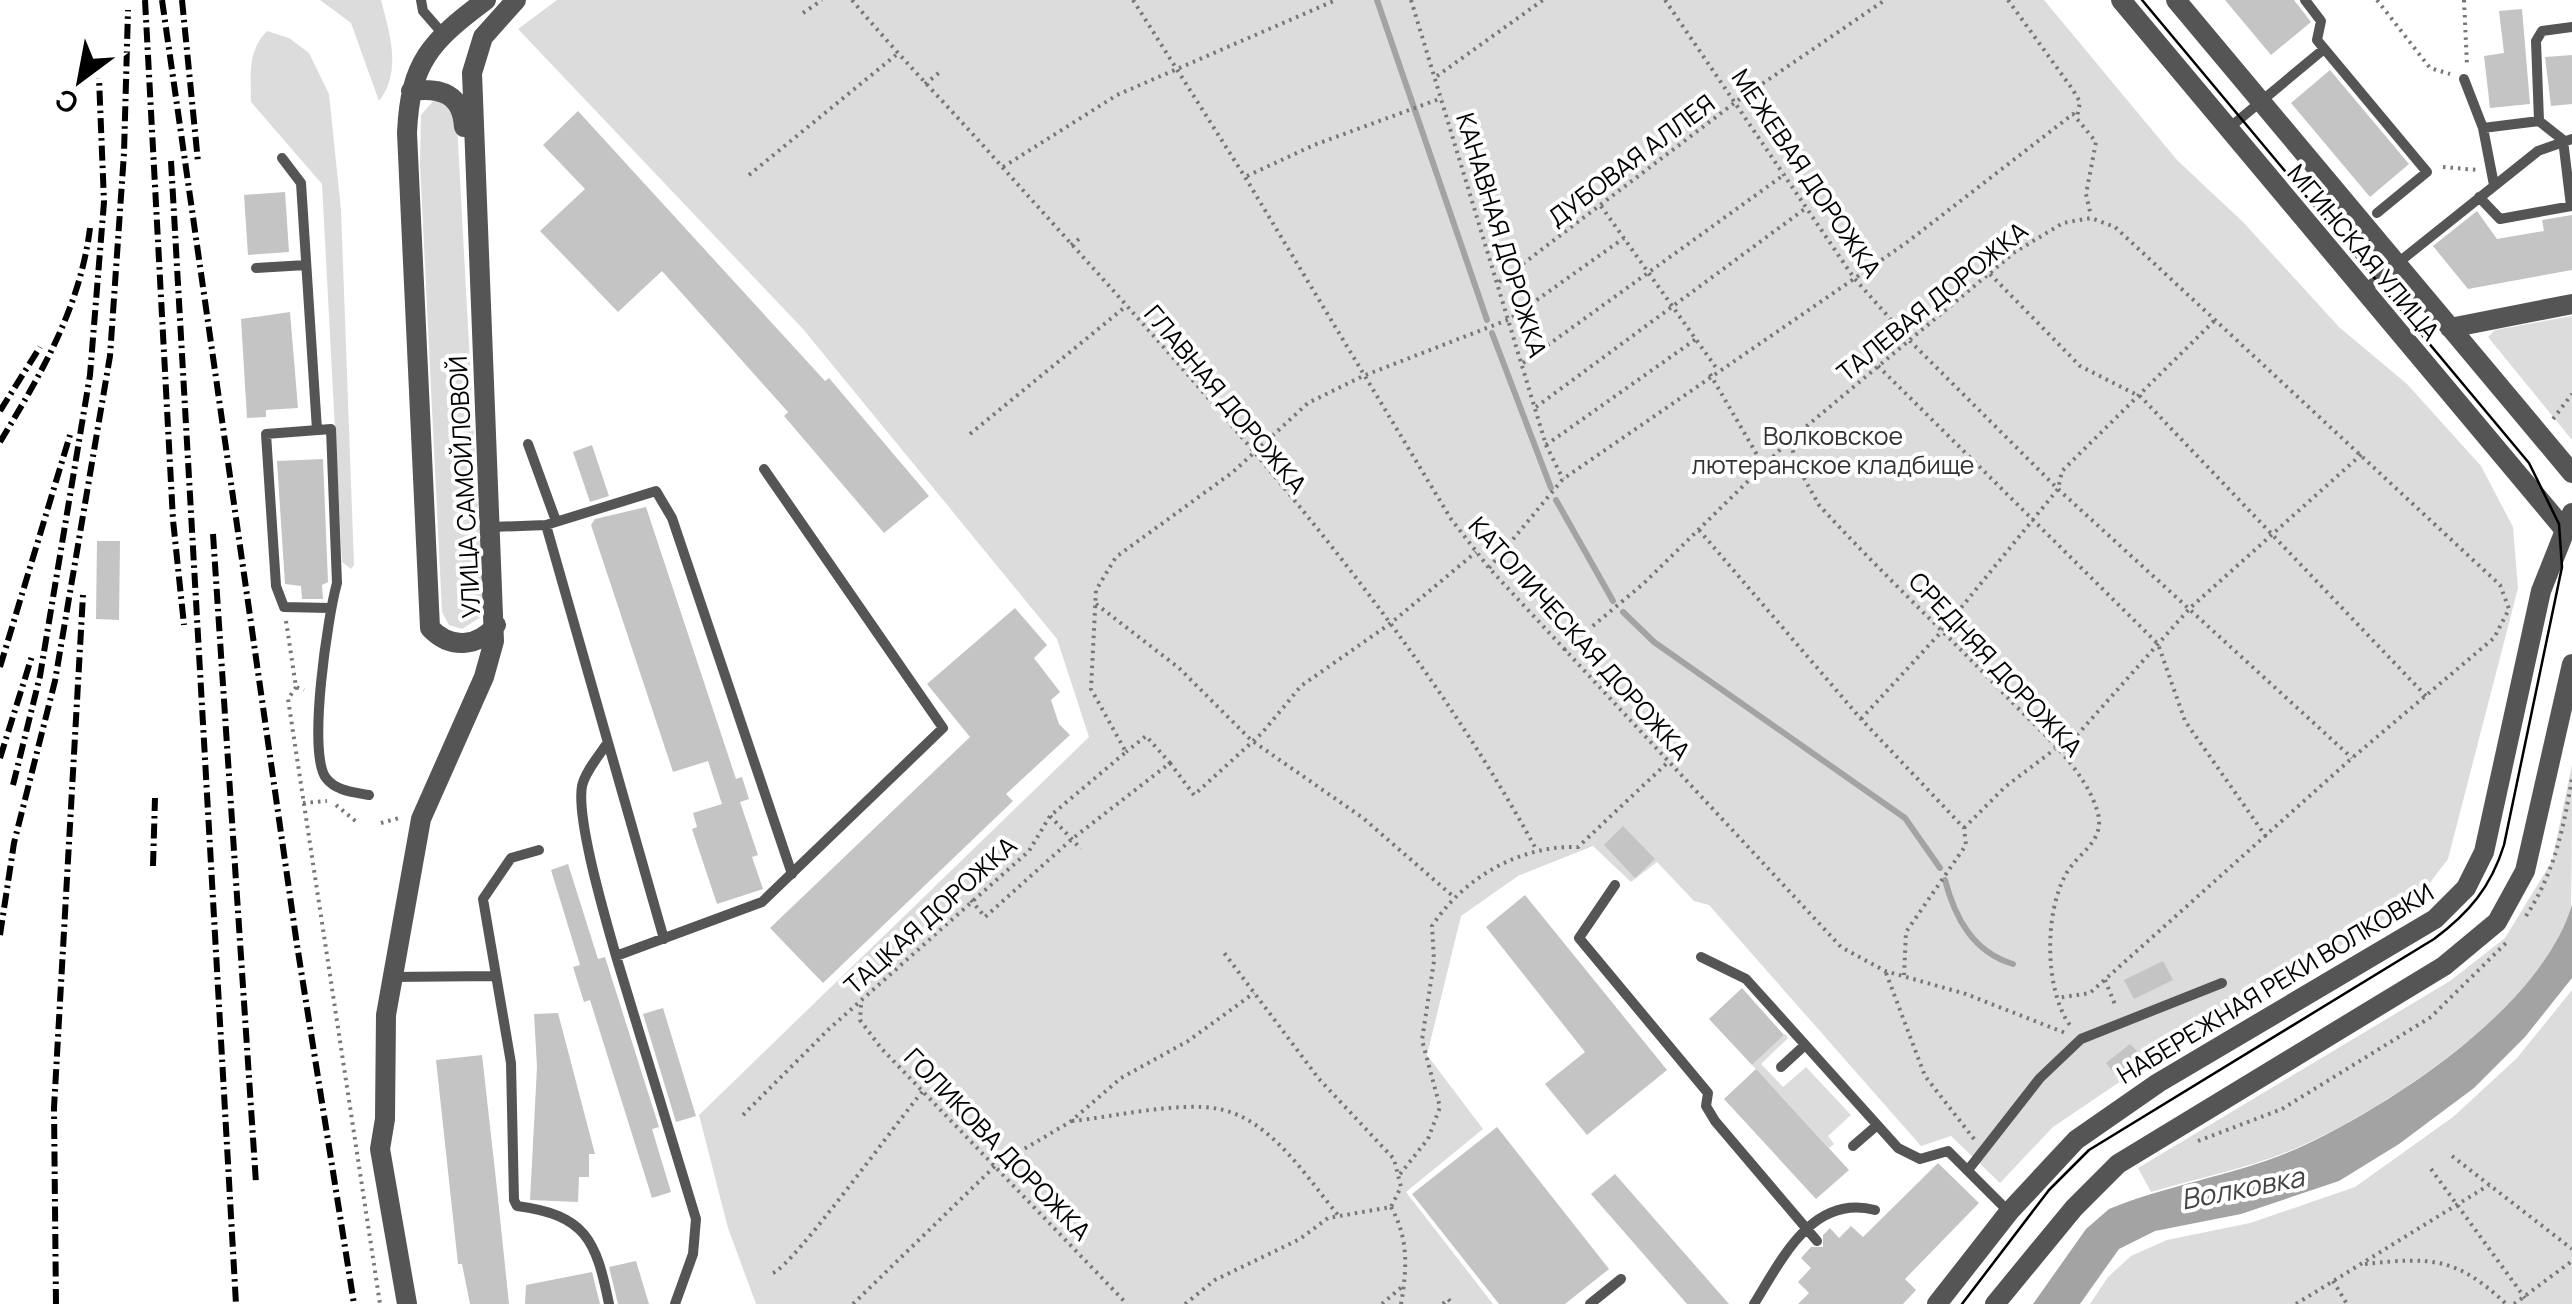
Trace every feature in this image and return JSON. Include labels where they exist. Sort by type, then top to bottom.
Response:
[{"type":"street","name":"УЛИЦА САМОЙЛОВОЙ","points":[[486,0],[443,34],[422,59],[411,91],[407,133],[430,628],[444,640],[464,644],[482,638],[496,625]]},
{"type":"street","name":"УЛИЦА САМОЙЛОВОЙ","points":[[408,1304],[380,1150],[391,977],[421,819],[484,678],[496,625],[473,175],[476,54],[497,18],[516,0]]},
{"type":"street","name":"МГИНСКАЯ УЛИЦА","points":[[2121,0],[2364,290],[2569,524]]},
{"type":"street","name":"МГИНСКАЯ УЛИЦА","points":[[2176,0],[2572,474]]},
{"type":"street","points":[[411,91],[435,90],[460,102],[465,152],[473,175]]},
{"type":"street","points":[[2450,328],[2572,304]]},
{"type":"street","name":"НАБЕРЕЖНАЯ РЕКИ ВОЛКОВКИ","points":[[1937,1304],[2046,1169],[2117,1108],[2435,918],[2458,898],[2484,852],[2538,604],[2569,524]]},
{"type":"street","points":[[1995,1304],[2074,1208],[2118,1164],[2444,966],[2497,922],[2525,872],[2572,664]]},
{"type":"lane","points":[[421,0],[422,11],[443,34]]},
{"type":"lane","points":[[2304,0],[2321,20],[2317,40],[2324,50],[2427,172],[2377,212]]},
{"type":"lane","points":[[2539,121],[2536,40],[2542,31],[2572,28]]},
{"type":"lane","points":[[2228,128],[2324,50]]},
{"type":"lane","points":[[2464,79],[2483,128],[2488,170],[2494,185]]},
{"type":"lane","points":[[2483,128],[2539,121],[2568,139]]},
{"type":"lane","points":[[2364,290],[2548,144],[2568,139]]},
{"type":"lane","points":[[2478,197],[2500,219],[2572,206],[2568,139]]},
{"type":"lane","points":[[282,158],[301,183],[317,430]]},
{"type":"lane","points":[[256,268],[306,265]]},
{"type":"lane","points":[[330,608],[284,607],[276,586],[266,434],[331,429],[337,583],[330,608],[318,728],[320,768],[338,788],[369,795]]},
{"type":"lane","points":[[528,444],[606,745],[664,939]]},
{"type":"lane","points":[[616,956],[762,902],[944,728],[764,469]]},
{"type":"lane","points":[[492,527],[551,523],[656,491],[672,518],[792,874]]},
{"type":"lane","points":[[606,745],[586,776],[582,798],[595,880],[696,1219],[693,1254],[675,1304]]},
{"type":"lane","points":[[539,850],[511,858],[483,899],[511,1063],[514,1200],[517,1206],[550,1210],[586,1235],[597,1252],[609,1304]]},
{"type":"lane","points":[[1614,885],[1579,938],[1708,1093],[1706,1106],[1715,1121],[1817,1241]]},
{"type":"lane","points":[[1701,957],[1746,980],[1898,1148],[1920,1159],[1948,1152],[2009,1212]]},
{"type":"lane","points":[[391,977],[495,976]]},
{"type":"lane","points":[[1968,1170],[2040,1078],[2081,1040],[2222,983]]},
{"type":"lane","points":[[1781,1066],[1805,1045]]},
{"type":"lane","points":[[1853,1146],[1875,1127]]},
{"type":"lane","points":[[1754,1304],[1805,1227],[1855,1205],[1875,1210]]},
{"type":"lane","points":[[1590,1304],[1621,1279]]},
{"type":"path","points":[[803,14],[822,0]]},
{"type":"path","name":"ГЛАВНАЯ ДОРОЖКА","points":[[852,0],[1125,307],[1391,623],[1511,803],[1536,849]]},
{"type":"path","name":"КАТОЛИЧЕСКАЯ ДОРОЖКА","points":[[1133,0],[1245,176],[1450,520],[1489,568],[1820,929],[1856,958],[2081,1040]]},
{"type":"path","points":[[1003,167],[1117,96],[1336,0]]},
{"type":"path","name":"КАНАВНАЯ ДОРОЖКА","points":[[1411,0],[1546,444],[1563,480]]},
{"type":"path","points":[[1437,76],[1543,0]]},
{"type":"path","name":"МЕЖЕВАЯ ДОРОЖКА","points":[[1665,0],[1854,278],[1910,340],[2058,489],[2352,758]]},
{"type":"path","name":"ДУБОВАЯ АЛЛЕЯ","points":[[1499,282],[1737,101],[1885,0]]},
{"type":"path","points":[[2008,0],[2080,102],[2077,117]]},
{"type":"path","points":[[2377,0],[2430,68],[2464,79],[2469,57],[2464,0]]},
{"type":"path","points":[[749,175],[897,54]]},
{"type":"path","points":[[925,84],[940,72]]},
{"type":"path","points":[[1245,176],[1314,144],[1442,98]]},
{"type":"path","points":[[1489,568],[1563,480],[1717,369],[1854,278],[2072,114],[2077,117],[2096,142],[2086,194],[2091,218],[2115,226],[2363,454],[2500,584],[2510,609],[2494,638],[2352,758],[2090,993],[2057,998]]},
{"type":"path","points":[[2427,172],[2436,167],[2488,170]]},
{"type":"path","points":[[1523,362],[1785,174]]},
{"type":"path","points":[[1600,205],[1717,369]]},
{"type":"path","points":[[1536,407],[1807,207]]},
{"type":"path","name":"ТАЛЕВАЯ ДОРОЖКА","points":[[1564,650],[1790,440],[1989,273],[2063,223],[2091,218]]},
{"type":"path","points":[[1071,245],[1083,236]]},
{"type":"path","points":[[1476,552],[1391,623],[1301,686],[1210,783],[1194,795],[1146,736],[1126,752],[1091,689],[1099,581],[1116,557],[1253,455],[1308,402],[1363,376],[1510,319],[1624,238]]},
{"type":"path","points":[[1989,273],[2080,366],[2141,397],[2426,696]]},
{"type":"path","points":[[970,434],[1125,307]]},
{"type":"path","points":[[1860,718],[1942,631],[2058,489],[2062,471],[2216,320]]},
{"type":"path","points":[[1546,444],[1696,340]]},
{"type":"path","points":[[1878,366],[2158,644],[2185,721],[2267,838]]},
{"type":"path","points":[[1710,374],[1763,465]]},
{"type":"path","points":[[2550,428],[2554,415],[2572,394]]},
{"type":"path","name":"СРЕДНЯЯ ДОРОЖКА","points":[[1790,440],[1796,464],[1819,505],[2058,750],[2096,806],[2100,825],[2096,840],[2067,872],[2058,892],[2053,944],[2059,1012],[2081,1040]]},
{"type":"path","points":[[1964,828],[2005,787],[2058,750],[2190,608],[2363,454]]},
{"type":"path","points":[[1698,529],[1860,718],[1964,828],[1966,845],[1906,932],[1904,974]]},
{"type":"path","points":[[1096,604],[1180,668],[1251,740],[1363,818],[1455,898]]},
{"type":"path","points":[[284,607],[296,688],[288,699],[380,1304]]},
{"type":"path","points":[[296,688],[323,695]]},
{"type":"path","name":"ТАЦКАЯ ДОРОЖКА","points":[[743,1115],[845,1015],[1029,851],[1050,816],[1126,752]]},
{"type":"path","points":[[971,900],[985,917],[1072,839],[1170,762]]},
{"type":"path","points":[[1400,1174],[1428,1139],[1440,1107],[1422,1040],[1434,961],[1432,926],[1455,898],[1502,862],[1536,849],[1578,847],[1667,762]]},
{"type":"path","points":[[303,802],[327,801]]},
{"type":"path","points":[[380,823],[408,816]]},
{"type":"path","points":[[1050,816],[1081,849]]},
{"type":"path","points":[[1222,950],[1318,1079],[1394,1159],[1400,1188],[1391,1206]]},
{"type":"path","points":[[1885,971],[1926,1076],[1964,1131],[1984,1149]]},
{"type":"path","points":[[2105,980],[2122,1021]]},
{"type":"path","points":[[853,1304],[995,1166],[1070,1122],[1120,1078],[1188,1041],[1254,992]]},
{"type":"path","points":[[845,1015],[860,1020],[862,1000]]},
{"type":"path","name":"ГОЛИКОВА ДОРОЖКА","points":[[860,1020],[1127,1304]]},
{"type":"path","points":[[774,1272],[797,1256],[830,1205],[923,1091]]},
{"type":"path","points":[[1070,1122],[1218,1108],[1248,1122],[1294,1160],[1338,1215]]},
{"type":"path","points":[[2452,1156],[2572,1249]]},
{"type":"path","points":[[2431,1169],[2525,1298]]},
{"type":"path","points":[[2296,1304],[2489,1185]]},
{"type":"path","points":[[1185,1304],[1216,1280],[1338,1215],[1391,1206]]},
{"type":"path","points":[[1391,1206],[1402,1226],[1406,1250],[1401,1304]]},
{"type":"path","points":[[2360,1264],[2419,1258],[2474,1273],[2506,1304]]},
{"type":"path","points":[[2514,1304],[2572,1261]]},
{"type":"path","points":[[2333,1281],[2347,1304]]},
{"type":"path","points":[[1382,1304],[1404,1285]]},
{"type":"path","points":[[1443,1304],[1448,1299],[1453,1304]]},
{"type":"green space","points":[[320,0],[381,0],[392,65],[379,101],[351,23]]},
{"type":"green space","name":"Волковское лютеранское кладбище","points":[[557,0],[2044,0],[2177,160],[2243,222],[2339,327],[2407,384],[2481,466],[2513,527],[2518,588],[2448,859],[2429,884],[2383,920],[2155,1058],[2053,1127],[2000,1183],[1951,1136],[1921,1146],[1709,905],[1694,901],[1657,862],[1631,882],[1593,846],[1518,876],[1461,916],[1427,1055],[1483,1129],[1406,1192],[1493,1304],[756,1304],[728,1228],[699,1115],[1089,737],[1057,639],[803,329],[518,29]]},
{"type":"green space","points":[[267,31],[289,38],[309,53],[329,94],[341,210],[354,565],[351,569],[342,562],[322,184],[251,102],[253,55]]},
{"type":"green space","points":[[434,100],[450,103],[457,124],[483,603],[481,617],[462,629],[449,625],[442,612],[420,164],[421,115]]},
{"type":"green space","points":[[2572,316],[2572,440],[2488,337],[2495,330]]},
{"type":"green space","points":[[2572,765],[2571,909],[2557,944],[2531,980],[2498,1015],[2418,1079],[2337,1128],[2266,1160],[2151,1192],[2138,1168],[2450,981],[2505,938],[2552,861]]},
{"type":"green space","points":[[2572,990],[2572,1304],[2090,1304],[2108,1277],[2131,1256],[2167,1240],[2250,1223],[2355,1187],[2453,1117],[2517,1058]]},
{"type":"green space","points":[[1785,1034],[1788,1038],[1761,1064],[1783,1087],[1806,1067],[1851,1115],[1828,1136],[1834,1144],[1829,1148],[1752,1065]]},
{"type":"water","name":"Волковка","points":[[2572,905],[2572,978],[2525,1037],[2474,1088],[2399,1144],[2339,1181],[2241,1214],[2155,1231],[2119,1249],[2080,1304],[2033,1304],[2086,1229],[2109,1209],[2305,1145],[2422,1077],[2498,1014],[2530,979],[2555,943]]},
{"type":"building","points":[[2225,0],[2294,0],[2311,22],[2271,55]]},
{"type":"building","points":[[2522,9],[2530,104],[2490,108],[2484,56],[2504,53],[2499,11]]},
{"type":"building","points":[[2572,55],[2572,104],[2551,106],[2545,57]]},
{"type":"building","points":[[2330,70],[2409,164],[2370,197],[2291,103]]},
{"type":"building","points":[[578,111],[825,381],[829,378],[929,496],[884,533],[784,416],[788,412],[662,271],[618,312],[540,231],[585,189],[543,145]]},
{"type":"building","points":[[285,192],[289,252],[248,255],[244,195]]},
{"type":"building","points":[[2477,211],[2497,239],[2544,231],[2542,220],[2572,215],[2572,270],[2468,289],[2433,246]]},
{"type":"building","points":[[290,312],[298,408],[266,410],[266,417],[247,418],[241,319]]},
{"type":"building","points":[[592,445],[609,496],[590,502],[573,452]]},
{"type":"building","points":[[323,459],[328,582],[322,585],[323,599],[302,599],[301,586],[285,584],[277,461]]},
{"type":"building","points":[[646,507],[736,779],[742,777],[749,799],[740,802],[758,855],[752,857],[763,889],[717,904],[692,829],[697,827],[693,813],[722,804],[708,761],[673,772],[591,525],[595,519]]},
{"type":"building","points":[[97,541],[120,541],[119,620],[96,619]]},
{"type":"building","points":[[1015,608],[1047,645],[1034,658],[1060,692],[1051,700],[1059,724],[1070,735],[1006,794],[1013,801],[823,983],[770,928],[970,737],[927,684]]},
{"type":"building","points":[[1623,826],[1655,859],[1635,878],[1604,845]]},
{"type":"building","points":[[568,864],[598,959],[605,957],[659,1127],[652,1129],[671,1192],[652,1198],[590,1000],[584,1002],[573,967],[580,965],[551,870]]},
{"type":"building","points":[[1525,895],[1667,1070],[1587,1135],[1545,1084],[1585,1052],[1486,927]]},
{"type":"building","points":[[2163,961],[2173,980],[2134,999],[2124,980]]},
{"type":"building","points":[[1742,988],[1784,1035],[1752,1065],[1709,1019]]},
{"type":"building","points":[[663,1008],[696,1116],[676,1122],[643,1014]]},
{"type":"building","points":[[558,1013],[595,1154],[589,1154],[589,1177],[579,1177],[578,1202],[530,1200],[537,1067],[534,1014]]},
{"type":"building","points":[[2130,1044],[2146,1060],[2120,1081],[2106,1063]]},
{"type":"building","points":[[482,1055],[509,1304],[470,1304],[462,1264],[458,1264],[436,1060]]},
{"type":"building","points":[[1756,1069],[1849,1170],[1816,1199],[1724,1099]]},
{"type":"building","points":[[1497,1127],[1609,1269],[1565,1304],[1499,1304],[1412,1194]]},
{"type":"building","points":[[1938,1163],[1979,1203],[1905,1279],[1916,1290],[1903,1304],[1798,1304],[1809,1293],[1798,1282],[1811,1268],[1801,1258],[1811,1247],[1823,1247],[1823,1235],[1830,1228],[1839,1238],[1851,1226],[1863,1237]]},
{"type":"building","points":[[1615,1174],[1729,1304],[1687,1304],[1591,1194]]},
{"type":"building","points":[[636,1261],[649,1304],[618,1304],[609,1267]]},
{"type":"building","points":[[592,1272],[600,1304],[525,1304],[526,1285]]},
{"type":"waterway","points":[[1377,0],[1487,320]]},
{"type":"waterway","points":[[1492,333],[1551,488]]},
{"type":"waterway","points":[[1556,500],[1613,601]]},
{"type":"waterway","points":[[1623,612],[1654,642],[1905,818],[1940,868]]},
{"type":"waterway","points":[[1945,880],[1968,932],[1987,951],[2013,964]]},
{"type":"tram line","points":[[1962,1304],[2049,1190],[2089,1150],[2434,939],[2477,898],[2504,845],[2562,567],[2559,524],[2529,463],[2142,0]]},
{"type":"railway","points":[[145,0],[173,520],[184,625]]},
{"type":"railway","points":[[162,0],[297,945],[354,1304]]},
{"type":"railway","points":[[182,0],[198,162]]},
{"type":"railway","points":[[0,935],[14,843],[55,681],[110,356],[124,153],[128,10]]},
{"type":"railway","points":[[13,785],[40,676],[90,375],[104,202],[99,78]]},
{"type":"railway","points":[[171,161],[236,1304]]},
{"type":"railway","points":[[0,442],[44,366],[68,313],[90,228]]},
{"type":"railway","points":[[0,411],[40,347]]},
{"type":"railway","points":[[0,667],[70,435]]},
{"type":"railway","points":[[213,534],[256,1183]]},
{"type":"railway","points":[[56,1304],[54,1108],[83,595]]},
{"type":"railway","points":[[0,758],[32,656]]},
{"type":"railway","points":[[153,866],[155,798]]}]
